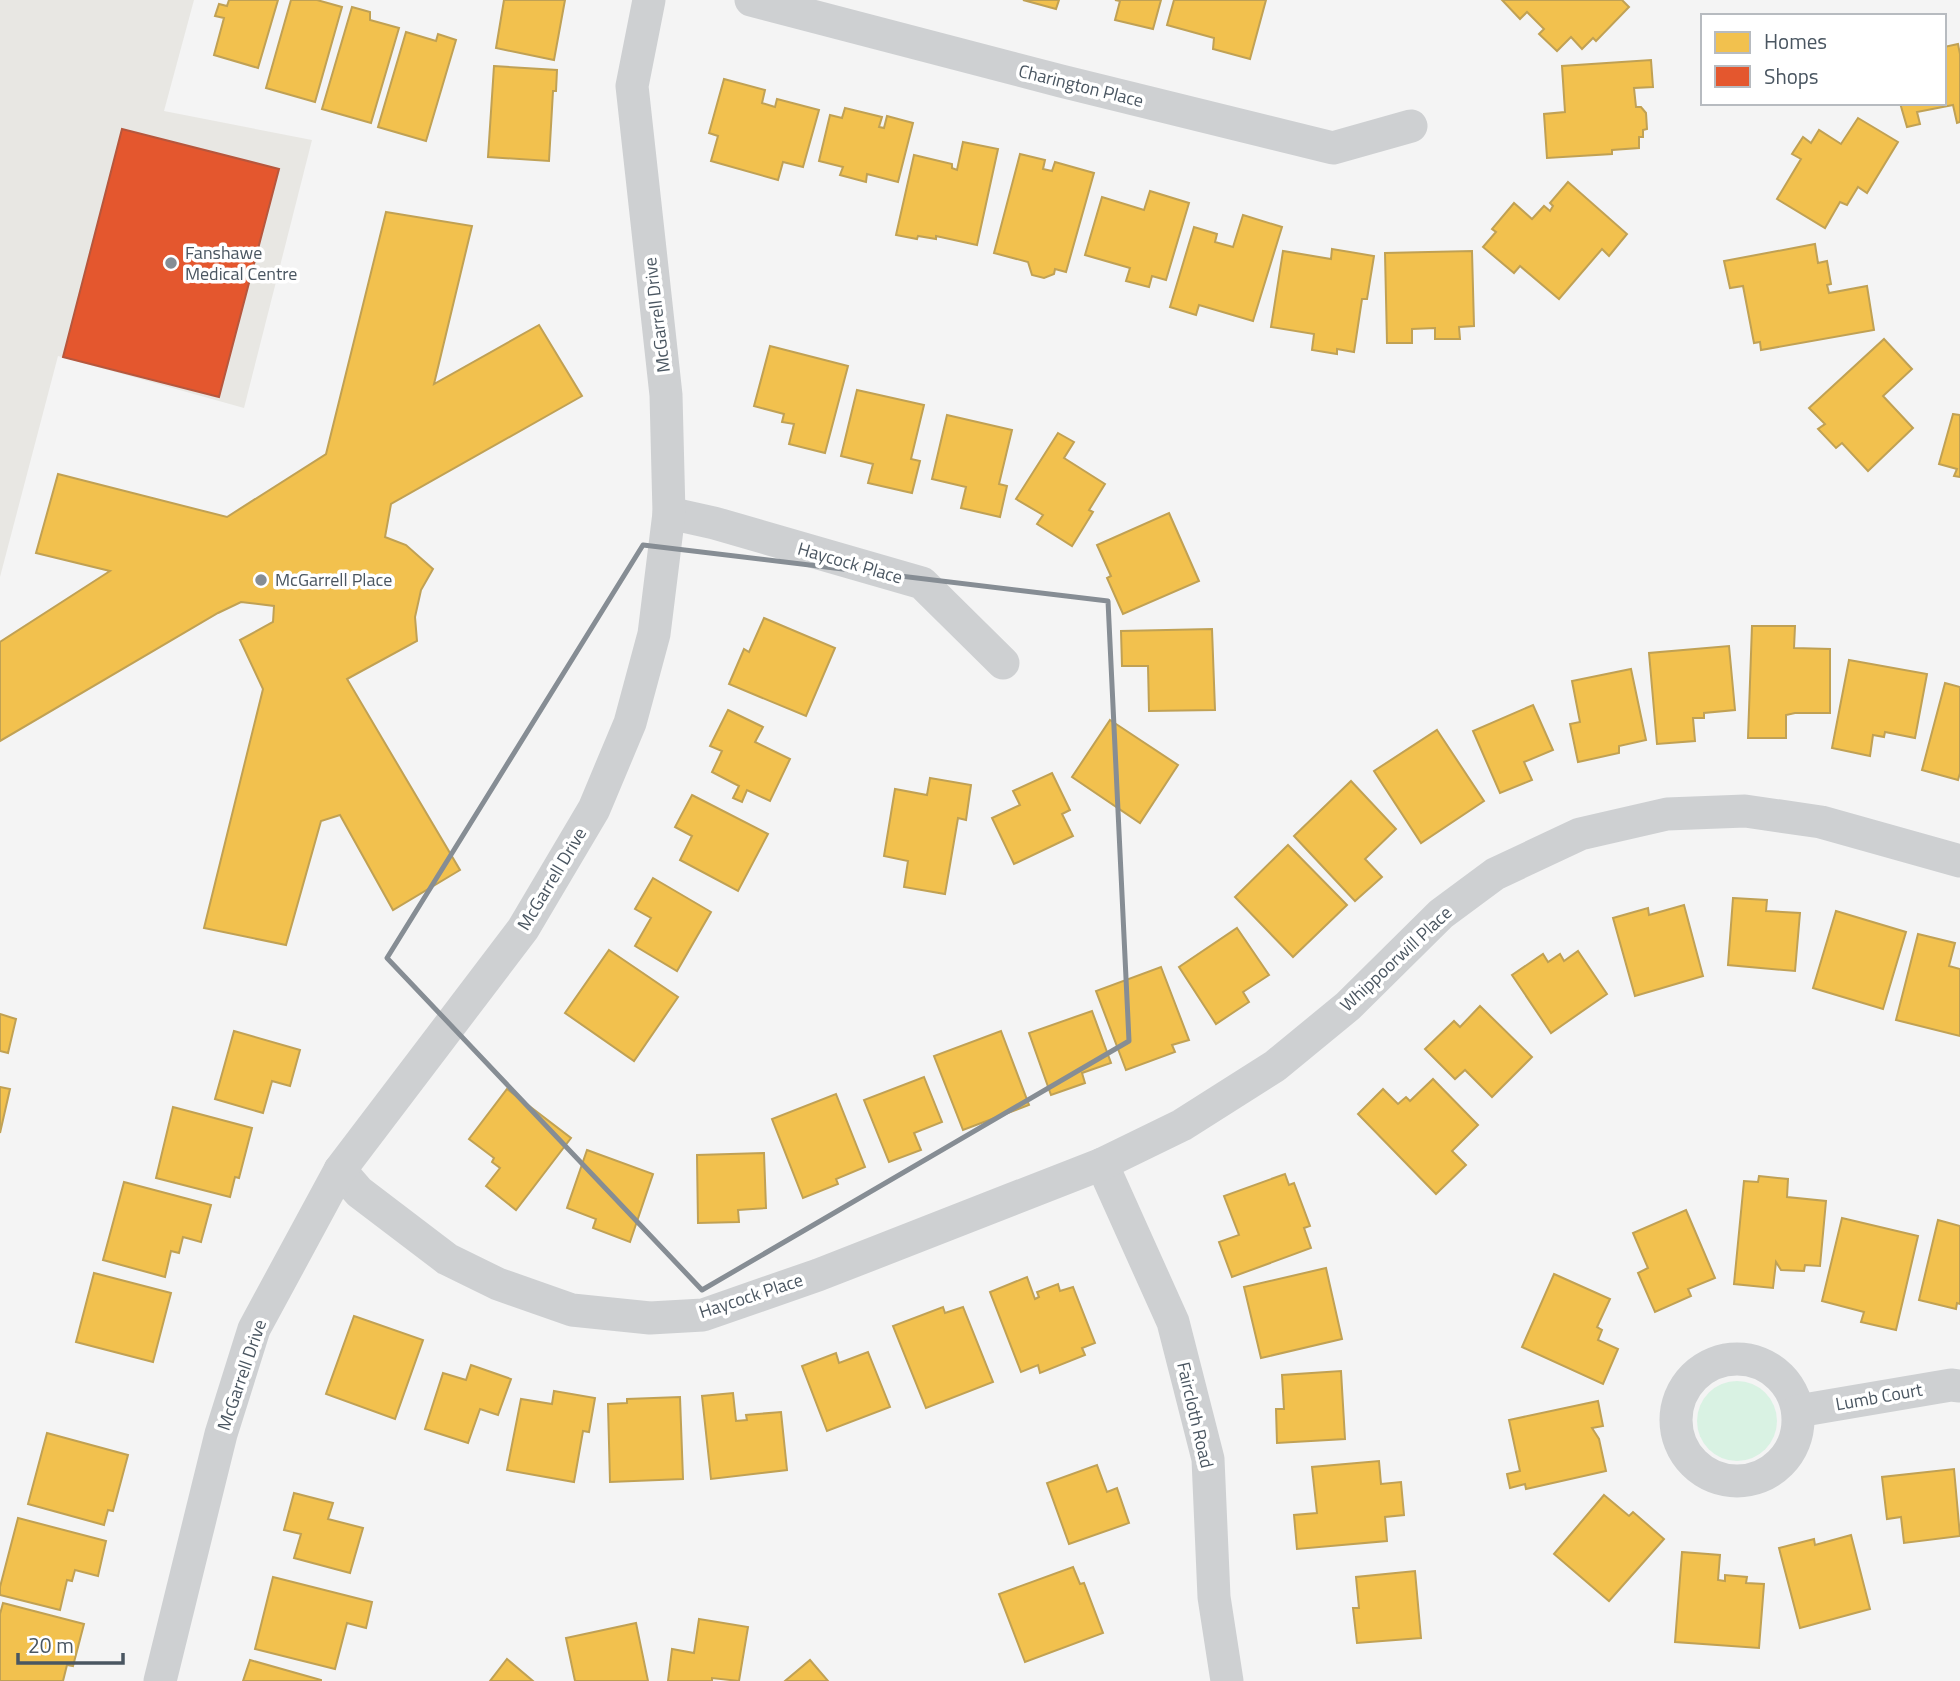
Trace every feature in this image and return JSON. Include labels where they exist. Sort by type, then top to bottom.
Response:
[{"type":"street","name":"McGarrell Drive","points":[[160,1681],[221,1434],[254,1329],[340,1170],[523,929],[594,809],[630,723],[654,634],[668,513],[666,395],[632,86],[649,0]]},
{"type":"street","name":"Charington Place","points":[[751,0],[1061,81],[1334,148],[1411,126]]},
{"type":"street","name":"Haycock Place","points":[[668,513],[714,523],[922,583],[1003,663]]},
{"type":"street","name":"Whippoorwill Place","points":[[1102,1164],[1182,1125],[1275,1066],[1348,1006],[1441,914],[1495,874],[1580,834],[1667,814],[1745,811],[1821,822],[1960,861]]},
{"type":"street","name":"Haycock Place","points":[[340,1170],[359,1192],[447,1259],[498,1284],[572,1310],[650,1318],[703,1315],[818,1275],[1102,1164]]},
{"type":"street","name":"Faircloth Road","points":[[1102,1164],[1173,1322],[1208,1458],[1214,1597],[1227,1681]]},
{"type":"street","name":"Lumb Court","points":[[1798,1411],[1951,1385],[1960,1386]]},
{"type":"highlighted area","points":[[643,545],[1108,601],[1129,1041],[702,1290],[387,958]]},
{"type":"shaded area","points":[[0,0],[194,0],[164,111],[312,140],[244,408],[58,356],[0,577]]},
{"type":"green space","points":[[1737,1381],[1752,1384],[1765,1393],[1774,1406],[1777,1421],[1774,1436],[1765,1449],[1752,1458],[1737,1461],[1722,1458],[1709,1449],[1700,1436],[1697,1421],[1700,1406],[1709,1393],[1722,1384]]},
{"type":"building: Homes","points":[[229,0],[278,0],[258,68],[214,55],[224,18],[215,16],[219,4],[227,6]]},
{"type":"building: Homes","points":[[291,0],[317,0],[342,7],[315,102],[266,88]]},
{"type":"building: Homes","points":[[504,0],[565,0],[554,60],[496,48]]},
{"type":"building: Homes","points":[[1023,0],[1059,0],[1056,9]]},
{"type":"building: Homes","points":[[1115,0],[1161,0],[1153,29],[1115,20],[1120,1]]},
{"type":"building: Homes","points":[[1174,0],[1266,0],[1250,59],[1213,49],[1214,38],[1167,25]]},
{"type":"building: Homes","points":[[1502,0],[1622,0],[1629,7],[1596,41],[1593,38],[1582,49],[1571,37],[1557,51],[1539,34],[1544,29],[1527,12],[1520,19]]},
{"type":"building: Homes","points":[[352,7],[370,12],[370,20],[399,28],[371,123],[322,109]]},
{"type":"building: Homes","points":[[406,32],[436,41],[438,34],[456,40],[426,141],[378,127]]},
{"type":"building: Homes","points":[[1958,44],[1960,54],[1960,122],[1957,123],[1953,105],[1917,112],[1920,124],[1907,127],[1901,105],[1946,105],[1946,47]]},
{"type":"building: Homes","points":[[1651,60],[1653,87],[1634,88],[1636,107],[1641,107],[1646,113],[1647,129],[1643,130],[1643,137],[1639,137],[1639,148],[1612,150],[1612,154],[1547,158],[1544,114],[1565,112],[1562,66]]},
{"type":"building: Homes","points":[[494,66],[557,70],[556,91],[553,91],[549,161],[488,157]]},
{"type":"building: Homes","points":[[724,79],[765,90],[762,103],[775,107],[777,99],[819,110],[803,167],[783,162],[778,180],[711,161],[718,136],[709,133]]},
{"type":"building: Homes","points":[[845,108],[882,117],[879,127],[884,128],[887,116],[913,123],[898,182],[867,174],[866,182],[840,175],[843,167],[819,161],[830,115],[842,118]]},
{"type":"building: Homes","points":[[1858,118],[1898,142],[1867,193],[1858,187],[1847,205],[1840,202],[1825,228],[1777,199],[1801,159],[1792,154],[1803,137],[1811,143],[1819,130],[1841,144]]},
{"type":"building: Homes","points":[[963,142],[998,149],[977,245],[936,236],[936,239],[918,236],[917,239],[896,235],[914,155],[952,164],[952,168],[957,170]]},
{"type":"building: Homes","points":[[1020,154],[1045,160],[1043,169],[1052,171],[1055,162],[1094,173],[1066,272],[1055,269],[1054,274],[1044,278],[1032,275],[1028,262],[994,253]]},
{"type":"building: Homes","points":[[1568,182],[1627,234],[1609,256],[1602,249],[1559,299],[1520,266],[1514,273],[1483,247],[1496,232],[1492,229],[1514,203],[1532,219],[1544,206],[1550,211],[1553,206],[1550,203]]},
{"type":"building: Homes","points":[[1150,191],[1189,203],[1166,280],[1152,276],[1149,287],[1126,281],[1130,268],[1085,255],[1102,197],[1144,210]]},
{"type":"building: Homes","name":"McGarrell Place","points":[[386,212],[472,226],[434,384],[539,325],[582,396],[391,504],[385,537],[406,545],[433,569],[421,590],[415,617],[417,641],[347,679],[460,870],[393,910],[340,815],[321,821],[286,945],[204,928],[263,689],[240,640],[273,622],[274,606],[241,602],[218,613],[0,741],[0,642],[110,571],[36,553],[58,474],[227,517],[326,454]]},
{"type":"building: Homes","points":[[1243,215],[1282,227],[1253,321],[1199,305],[1196,315],[1170,307],[1194,227],[1217,234],[1215,242],[1233,247]]},
{"type":"building: Homes","points":[[1815,244],[1818,263],[1827,261],[1831,284],[1827,285],[1829,293],[1867,286],[1874,330],[1761,350],[1760,342],[1754,343],[1743,286],[1730,288],[1724,261]]},
{"type":"building: Homes","points":[[1332,249],[1374,256],[1367,299],[1362,299],[1354,352],[1337,349],[1337,354],[1312,350],[1314,334],[1271,327],[1283,251],[1331,259]]},
{"type":"building: Homes","points":[[1472,251],[1474,326],[1459,327],[1460,339],[1435,339],[1435,328],[1412,329],[1412,343],[1387,343],[1385,253]]},
{"type":"building: Homes","points":[[1884,339],[1912,369],[1883,396],[1913,428],[1868,471],[1842,443],[1836,448],[1818,429],[1825,424],[1809,408]]},
{"type":"building: Homes","points":[[770,346],[848,366],[825,453],[789,444],[794,424],[782,422],[784,414],[754,406]]},
{"type":"building: Homes","points":[[857,390],[924,405],[911,459],[920,461],[912,493],[868,483],[873,464],[841,456]]},
{"type":"building: Homes","points":[[1953,414],[1960,415],[1960,477],[1954,476],[1957,469],[1939,464]]},
{"type":"building: Homes","points":[[947,415],[1012,430],[999,484],[1007,486],[1000,517],[961,508],[966,487],[932,479]]},
{"type":"building: Homes","points":[[1058,433],[1074,442],[1064,458],[1105,484],[1089,510],[1093,512],[1072,546],[1037,524],[1043,515],[1016,499]]},
{"type":"building: Homes","points":[[1169,513],[1199,581],[1123,614],[1107,578],[1111,576],[1097,545]]},
{"type":"building: Homes","points":[[764,618],[835,648],[806,716],[729,684],[744,649],[749,652]]},
{"type":"building: Homes","points":[[1752,626],[1795,626],[1794,648],[1830,649],[1830,713],[1786,715],[1786,738],[1748,738]]},
{"type":"building: Homes","points":[[1212,629],[1215,710],[1149,711],[1148,666],[1122,666],[1121,631]]},
{"type":"building: Homes","points":[[1729,646],[1735,710],[1704,713],[1704,718],[1693,718],[1695,741],[1657,744],[1649,653]]},
{"type":"building: Homes","points":[[1849,660],[1927,674],[1915,738],[1885,732],[1884,737],[1873,735],[1870,756],[1832,748]]},
{"type":"building: Homes","points":[[1631,669],[1646,740],[1619,746],[1619,753],[1578,762],[1570,724],[1580,722],[1572,681]]},
{"type":"building: Homes","points":[[1945,683],[1960,687],[1958,780],[1922,770]]},
{"type":"building: Homes","points":[[1533,705],[1553,750],[1524,762],[1532,780],[1500,793],[1473,731]]},
{"type":"building: Homes","points":[[728,710],[763,727],[755,742],[790,759],[770,801],[747,790],[742,802],[733,798],[739,786],[712,772],[722,751],[710,746]]},
{"type":"building: Homes","points":[[1110,720],[1178,765],[1140,823],[1072,777]]},
{"type":"building: Homes","points":[[1437,730],[1484,801],[1421,843],[1374,771]]},
{"type":"building: Homes","points":[[1052,773],[1070,810],[1062,814],[1073,836],[1014,864],[992,818],[1020,805],[1013,791]]},
{"type":"building: Homes","points":[[930,778],[971,785],[966,820],[958,818],[945,894],[904,887],[908,861],[884,856],[895,789],[927,795]]},
{"type":"building: Homes","points":[[1351,781],[1396,829],[1365,859],[1382,877],[1355,901],[1294,836]]},
{"type":"building: Homes","points":[[692,795],[768,834],[738,891],[680,860],[692,836],[675,827]]},
{"type":"building: Homes","points":[[1288,845],[1347,905],[1293,957],[1235,897]]},
{"type":"building: Homes","points":[[653,878],[711,912],[677,971],[635,946],[651,918],[635,909]]},
{"type":"building: Homes","points":[[1733,898],[1767,900],[1766,911],[1800,913],[1795,971],[1728,965]]},
{"type":"building: Homes","points":[[1684,905],[1703,976],[1635,996],[1613,918],[1648,908],[1649,915]]},
{"type":"building: Homes","points":[[1836,911],[1906,932],[1883,1009],[1813,988]]},
{"type":"building: Homes","points":[[1237,928],[1269,975],[1243,992],[1249,1002],[1216,1024],[1179,967]]},
{"type":"building: Homes","points":[[1918,934],[1955,943],[1949,966],[1960,969],[1960,1036],[1896,1020]]},
{"type":"building: Homes","points":[[609,950],[678,997],[634,1061],[565,1013]]},
{"type":"building: Homes","points":[[1578,951],[1607,994],[1551,1033],[1512,975],[1543,954],[1548,962],[1560,954],[1564,961]]},
{"type":"building: Homes","points":[[1161,967],[1189,1040],[1172,1045],[1175,1052],[1126,1070],[1096,991]]},
{"type":"building: Homes","points":[[1480,1006],[1532,1057],[1492,1097],[1465,1070],[1455,1079],[1425,1049],[1454,1021],[1460,1027]]},
{"type":"building: Homes","points":[[1092,1011],[1111,1063],[1082,1073],[1085,1083],[1051,1095],[1029,1033]]},
{"type":"building: Homes","points":[[0,1014],[16,1019],[8,1053],[0,1051]]},
{"type":"building: Homes","points":[[234,1031],[300,1050],[290,1086],[272,1081],[263,1113],[215,1099]]},
{"type":"building: Homes","points":[[1001,1031],[1029,1105],[963,1130],[934,1056]]},
{"type":"building: Homes","points":[[924,1077],[942,1122],[914,1133],[921,1150],[889,1162],[864,1100]]},
{"type":"building: Homes","points":[[1433,1079],[1478,1125],[1452,1151],[1466,1165],[1436,1194],[1358,1114],[1383,1089],[1398,1104],[1406,1097],[1410,1101]]},
{"type":"building: Homes","points":[[0,1087],[10,1089],[0,1133]]},
{"type":"building: Homes","points":[[507,1089],[571,1138],[516,1210],[486,1186],[500,1168],[492,1162],[494,1158],[469,1139]]},
{"type":"building: Homes","points":[[836,1094],[865,1167],[836,1179],[838,1184],[803,1198],[772,1119]]},
{"type":"building: Homes","points":[[173,1107],[252,1128],[239,1178],[235,1177],[230,1197],[156,1178]]},
{"type":"building: Homes","points":[[587,1150],[653,1174],[630,1242],[593,1228],[596,1219],[567,1208]]},
{"type":"building: Homes","points":[[764,1153],[766,1208],[738,1210],[739,1222],[698,1223],[697,1155]]},
{"type":"building: Homes","points":[[1285,1174],[1289,1185],[1294,1183],[1310,1226],[1304,1228],[1311,1248],[1232,1277],[1219,1242],[1239,1235],[1224,1196]]},
{"type":"building: Homes","points":[[1759,1176],[1788,1179],[1787,1197],[1826,1201],[1820,1266],[1805,1265],[1804,1271],[1781,1270],[1776,1262],[1773,1288],[1734,1284],[1744,1181],[1758,1182]]},
{"type":"building: Homes","points":[[124,1182],[211,1205],[201,1242],[183,1237],[179,1253],[171,1251],[165,1277],[103,1260]]},
{"type":"building: Homes","points":[[1686,1210],[1715,1278],[1688,1289],[1691,1296],[1655,1312],[1638,1273],[1648,1268],[1633,1233]]},
{"type":"building: Homes","points":[[1842,1218],[1918,1236],[1896,1330],[1861,1322],[1864,1312],[1822,1301]]},
{"type":"building: Homes","points":[[1938,1220],[1960,1226],[1960,1304],[1957,1303],[1956,1309],[1919,1300]]},
{"type":"building: Homes","points":[[1326,1268],[1342,1339],[1261,1358],[1244,1287]]},
{"type":"building: Homes","points":[[94,1273],[171,1293],[153,1362],[76,1342]]},
{"type":"building: Homes","points":[[1554,1274],[1610,1299],[1597,1327],[1602,1330],[1598,1340],[1618,1349],[1603,1384],[1522,1347]]},
{"type":"building: Homes","points":[[1027,1277],[1035,1299],[1039,1297],[1037,1292],[1058,1284],[1060,1291],[1073,1287],[1095,1343],[1082,1348],[1085,1355],[1040,1373],[1038,1365],[1021,1372],[990,1292]]},
{"type":"building: Homes","points":[[943,1307],[945,1313],[963,1307],[993,1382],[926,1408],[893,1326]]},
{"type":"building: Homes","points":[[354,1316],[423,1340],[395,1419],[326,1394]]},
{"type":"building: Homes","points":[[868,1352],[890,1407],[827,1431],[802,1366],[836,1353],[839,1363]]},
{"type":"building: Homes","points":[[471,1365],[511,1379],[498,1415],[480,1409],[468,1443],[425,1429],[443,1373],[466,1380]]},
{"type":"building: Homes","points":[[1341,1371],[1345,1439],[1277,1443],[1276,1409],[1284,1409],[1282,1375]]},
{"type":"building: Homes","points":[[554,1391],[595,1398],[589,1432],[583,1431],[574,1482],[507,1470],[521,1399],[552,1404]]},
{"type":"building: Homes","points":[[733,1393],[736,1421],[747,1420],[746,1415],[781,1412],[787,1470],[711,1479],[702,1396]]},
{"type":"building: Homes","points":[[680,1397],[683,1479],[610,1482],[608,1404],[627,1403],[627,1399]]},
{"type":"building: Homes","points":[[1598,1401],[1603,1426],[1592,1428],[1599,1439],[1606,1471],[1526,1489],[1525,1484],[1510,1488],[1507,1474],[1520,1471],[1509,1420]]},
{"type":"building: Homes","points":[[47,1433],[128,1455],[113,1511],[108,1510],[104,1525],[28,1504]]},
{"type":"building: Homes","points":[[1379,1461],[1381,1484],[1401,1482],[1404,1515],[1385,1517],[1387,1541],[1297,1549],[1294,1515],[1317,1513],[1312,1467]]},
{"type":"building: Homes","points":[[1097,1465],[1107,1492],[1117,1488],[1129,1523],[1069,1544],[1047,1483]]},
{"type":"building: Homes","points":[[1954,1469],[1960,1536],[1904,1543],[1901,1517],[1887,1519],[1882,1477]]},
{"type":"building: Homes","points":[[294,1493],[333,1503],[328,1519],[363,1528],[350,1573],[294,1558],[301,1534],[284,1530]]},
{"type":"building: Homes","points":[[1604,1495],[1629,1516],[1633,1512],[1664,1539],[1609,1601],[1554,1554]]},
{"type":"building: Homes","points":[[18,1518],[106,1541],[98,1576],[75,1570],[72,1581],[67,1580],[60,1610],[0,1595]]},
{"type":"building: Homes","points":[[1851,1535],[1870,1609],[1800,1628],[1779,1548],[1814,1539],[1815,1545]]},
{"type":"building: Homes","points":[[1682,1552],[1720,1555],[1718,1580],[1725,1581],[1725,1575],[1747,1577],[1746,1583],[1764,1584],[1759,1648],[1675,1642]]},
{"type":"building: Homes","points":[[1073,1567],[1080,1584],[1084,1583],[1103,1633],[1025,1662],[999,1594]]},
{"type":"building: Homes","points":[[1415,1571],[1421,1638],[1357,1643],[1353,1608],[1359,1608],[1356,1577]]},
{"type":"building: Homes","points":[[273,1577],[372,1602],[366,1628],[347,1623],[335,1669],[255,1649]]},
{"type":"building: Homes","points":[[3,1603],[84,1624],[73,1666],[67,1665],[63,1681],[0,1681],[0,1614]]},
{"type":"building: Homes","points":[[699,1619],[748,1627],[739,1681],[712,1678],[712,1681],[668,1681],[672,1649],[694,1653]]},
{"type":"building: Homes","points":[[636,1623],[648,1681],[575,1681],[566,1638]]},
{"type":"building: Homes","points":[[507,1659],[533,1681],[490,1681]]},
{"type":"building: Homes","points":[[250,1660],[321,1680],[321,1681],[243,1681]]},
{"type":"building: Homes","points":[[810,1660],[828,1681],[785,1681]]},
{"type":"building: Shops","name":"Fanshawe Medical Centre","points":[[122,129],[279,169],[219,397],[63,357]]},
{"type":"place","name":"Fanshawe Medical Centre","points":[[171,263]]},
{"type":"place","name":"McGarrell Place","points":[[261,580]]}]
